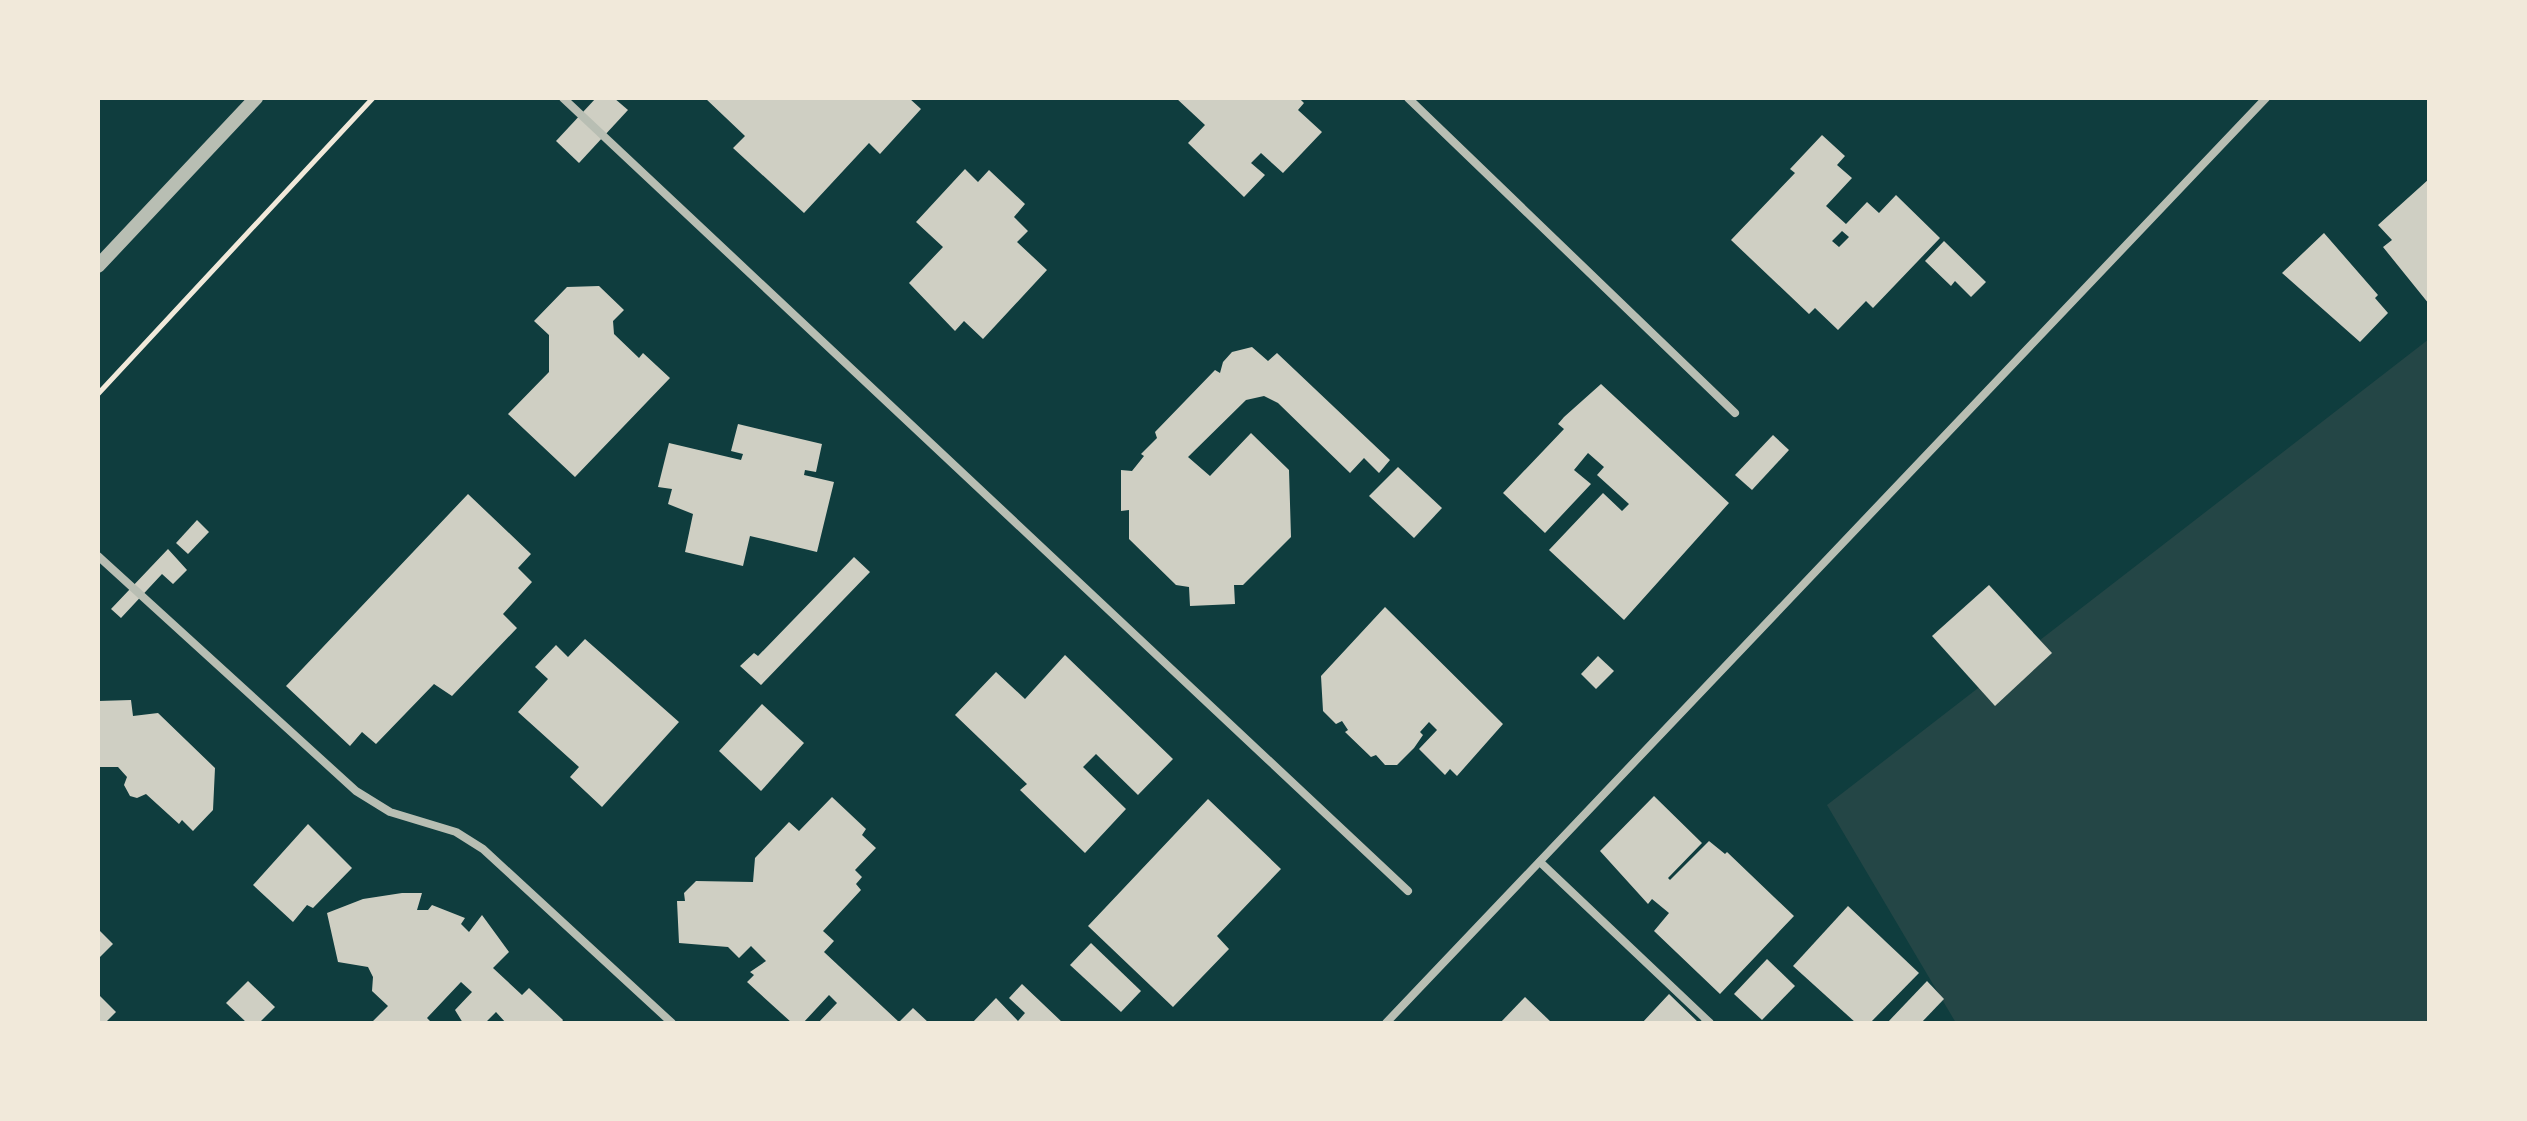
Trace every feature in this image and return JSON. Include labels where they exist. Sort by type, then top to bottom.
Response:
[{"type":"street","points":[[98,266],[256,98]]},
{"type":"street","points":[[563,98],[1408,891]]},
{"type":"street","points":[[1408,98],[1735,413]]},
{"type":"street","points":[[1386,1023],[2266,98]]},
{"type":"street","points":[[98,556],[356,791],[390,812],[456,832],[483,849],[672,1023]]},
{"type":"street","points":[[1540,862],[1710,1023]]},
{"type":"path","points":[[98,394],[373,98]]},
{"type":"shaded area","points":[[2429,339],[2429,1023],[1956,1023],[1827,805]]},
{"type":"building","points":[[596,98],[614,98],[628,110],[579,163],[556,141]]},
{"type":"building","points":[[705,98],[909,98],[921,109],[880,154],[869,143],[804,213],[733,148],[745,136]]},
{"type":"building","points":[[1176,98],[1299,98],[1304,103],[1298,110],[1322,132],[1283,173],[1261,153],[1251,163],[1265,175],[1244,197],[1188,143],[1205,125]]},
{"type":"building","points":[[1822,135],[1845,156],[1837,165],[1852,178],[1826,206],[1846,224],[1867,202],[1879,213],[1896,195],[1940,238],[1873,308],[1866,301],[1838,330],[1815,308],[1809,314],[1731,240],[1795,173],[1790,169]],"holes":[[[1842,231],[1849,237],[1839,247],[1832,241]]]},
{"type":"building","points":[[965,169],[978,182],[989,170],[1025,204],[1014,217],[1028,231],[1017,242],[1047,270],[983,339],[964,321],[955,331],[909,283],[943,247],[916,222]]},
{"type":"building","points":[[2429,179],[2429,304],[2383,247],[2392,240],[2378,225]]},
{"type":"building","points":[[2324,233],[2378,295],[2375,298],[2388,313],[2360,342],[2282,273]]},
{"type":"building","points":[[1944,241],[1986,282],[1971,297],[1955,281],[1951,286],[1925,261]]},
{"type":"building","points":[[599,286],[624,310],[613,321],[614,334],[639,358],[643,353],[670,378],[575,477],[508,414],[549,372],[549,335],[534,321],[567,287]]},
{"type":"building","points":[[1252,347],[1268,361],[1277,353],[1390,460],[1379,473],[1364,458],[1350,473],[1278,403],[1264,396],[1246,400],[1188,457],[1210,476],[1251,433],[1289,470],[1291,537],[1243,585],[1234,585],[1235,604],[1190,606],[1189,587],[1176,585],[1129,539],[1129,510],[1121,511],[1121,470],[1132,471],[1144,456],[1141,454],[1157,438],[1155,432],[1215,370],[1220,373],[1223,362],[1232,352]]},
{"type":"building","points":[[1601,384],[1729,503],[1624,620],[1549,550],[1603,493],[1622,511],[1629,504],[1597,475],[1604,467],[1588,453],[1574,470],[1591,484],[1545,533],[1503,493],[1564,429],[1558,424],[1564,417]]},
{"type":"building","points":[[738,424],[822,444],[816,472],[805,470],[804,475],[834,482],[817,552],[750,536],[743,566],[685,552],[693,514],[668,504],[672,489],[658,487],[669,443],[741,460],[743,454],[731,451]]},
{"type":"building","points":[[1773,435],[1789,450],[1752,490],[1735,475]]},
{"type":"building","points":[[1398,467],[1442,508],[1414,538],[1369,496]]},
{"type":"building","points":[[468,494],[531,554],[518,568],[532,582],[503,614],[517,628],[452,696],[434,684],[376,744],[362,732],[350,746],[286,686]]},
{"type":"building","points":[[197,520],[209,532],[188,554],[176,543]]},
{"type":"building","points":[[168,549],[187,570],[173,584],[162,574],[121,618],[111,609]]},
{"type":"building","points":[[854,557],[870,572],[761,685],[740,666],[754,653],[758,656]]},
{"type":"building","points":[[1989,585],[2052,653],[1995,706],[1932,636]]},
{"type":"building","points":[[1385,607],[1503,724],[1457,776],[1450,769],[1445,775],[1419,749],[1437,730],[1429,722],[1420,732],[1423,735],[1414,748],[1397,765],[1385,765],[1376,755],[1371,757],[1345,732],[1348,730],[1342,721],[1336,724],[1323,711],[1321,676]]},
{"type":"building","points":[[585,639],[679,722],[602,807],[570,777],[579,767],[518,712],[548,679],[535,667],[556,645],[568,657]]},
{"type":"building","points":[[1065,655],[1173,759],[1138,795],[1096,754],[1083,767],[1126,809],[1085,853],[1020,790],[1027,784],[955,715],[996,672],[1025,699]]},
{"type":"building","points":[[1598,656],[1614,671],[1596,689],[1581,674]]},
{"type":"building","points":[[131,700],[133,716],[158,713],[215,768],[213,810],[193,831],[182,820],[179,824],[146,794],[137,798],[130,796],[124,785],[127,777],[118,767],[98,767],[98,701]]},
{"type":"building","points":[[762,704],[804,743],[761,791],[719,751]]},
{"type":"building","points":[[1654,796],[1702,843],[1668,878],[1670,880],[1709,841],[1725,854],[1727,852],[1794,916],[1720,994],[1654,931],[1669,913],[1652,899],[1648,904],[1600,851]]},
{"type":"building","points":[[832,797],[866,829],[862,835],[876,848],[855,870],[862,877],[856,884],[861,890],[823,931],[834,941],[824,952],[899,1022],[913,1008],[929,1023],[818,1023],[837,1003],[829,995],[803,1023],[792,1023],[747,982],[754,975],[750,972],[766,961],[751,946],[739,958],[728,947],[679,943],[677,901],[685,901],[684,893],[696,881],[753,882],[755,858],[789,822],[799,831]]},
{"type":"building","points":[[1208,799],[1281,869],[1217,936],[1229,949],[1173,1007],[1088,926]]},
{"type":"building","points":[[308,824],[352,868],[313,908],[307,905],[293,922],[253,885]]},
{"type":"building","points":[[422,893],[417,910],[428,910],[432,905],[465,918],[461,924],[469,932],[482,915],[509,952],[493,968],[522,995],[529,988],[563,1020],[561,1023],[506,1023],[496,1012],[485,1023],[463,1023],[455,1010],[472,992],[461,982],[427,1018],[432,1023],[371,1023],[388,1006],[372,991],[373,977],[368,967],[338,962],[327,913],[363,899]]},
{"type":"building","points":[[1848,906],[1919,973],[1870,1023],[1856,1023],[1793,966]]},
{"type":"building","points":[[98,929],[113,944],[98,959]]},
{"type":"building","points":[[1091,943],[1141,991],[1121,1012],[1070,965]]},
{"type":"building","points":[[1767,959],[1795,986],[1762,1020],[1734,994]]},
{"type":"building","points":[[248,981],[275,1007],[259,1023],[247,1023],[226,1003]]},
{"type":"building","points":[[1927,981],[1944,999],[1921,1023],[1887,1023]]},
{"type":"building","points":[[1022,984],[1063,1023],[972,1023],[996,998],[1018,1021],[1025,1013],[1009,998]]},
{"type":"building","points":[[98,994],[116,1012],[105,1023],[98,1023]]},
{"type":"building","points":[[1669,994],[1699,1023],[1642,1023]]},
{"type":"building","points":[[1525,997],[1552,1023],[1500,1023]]}]
